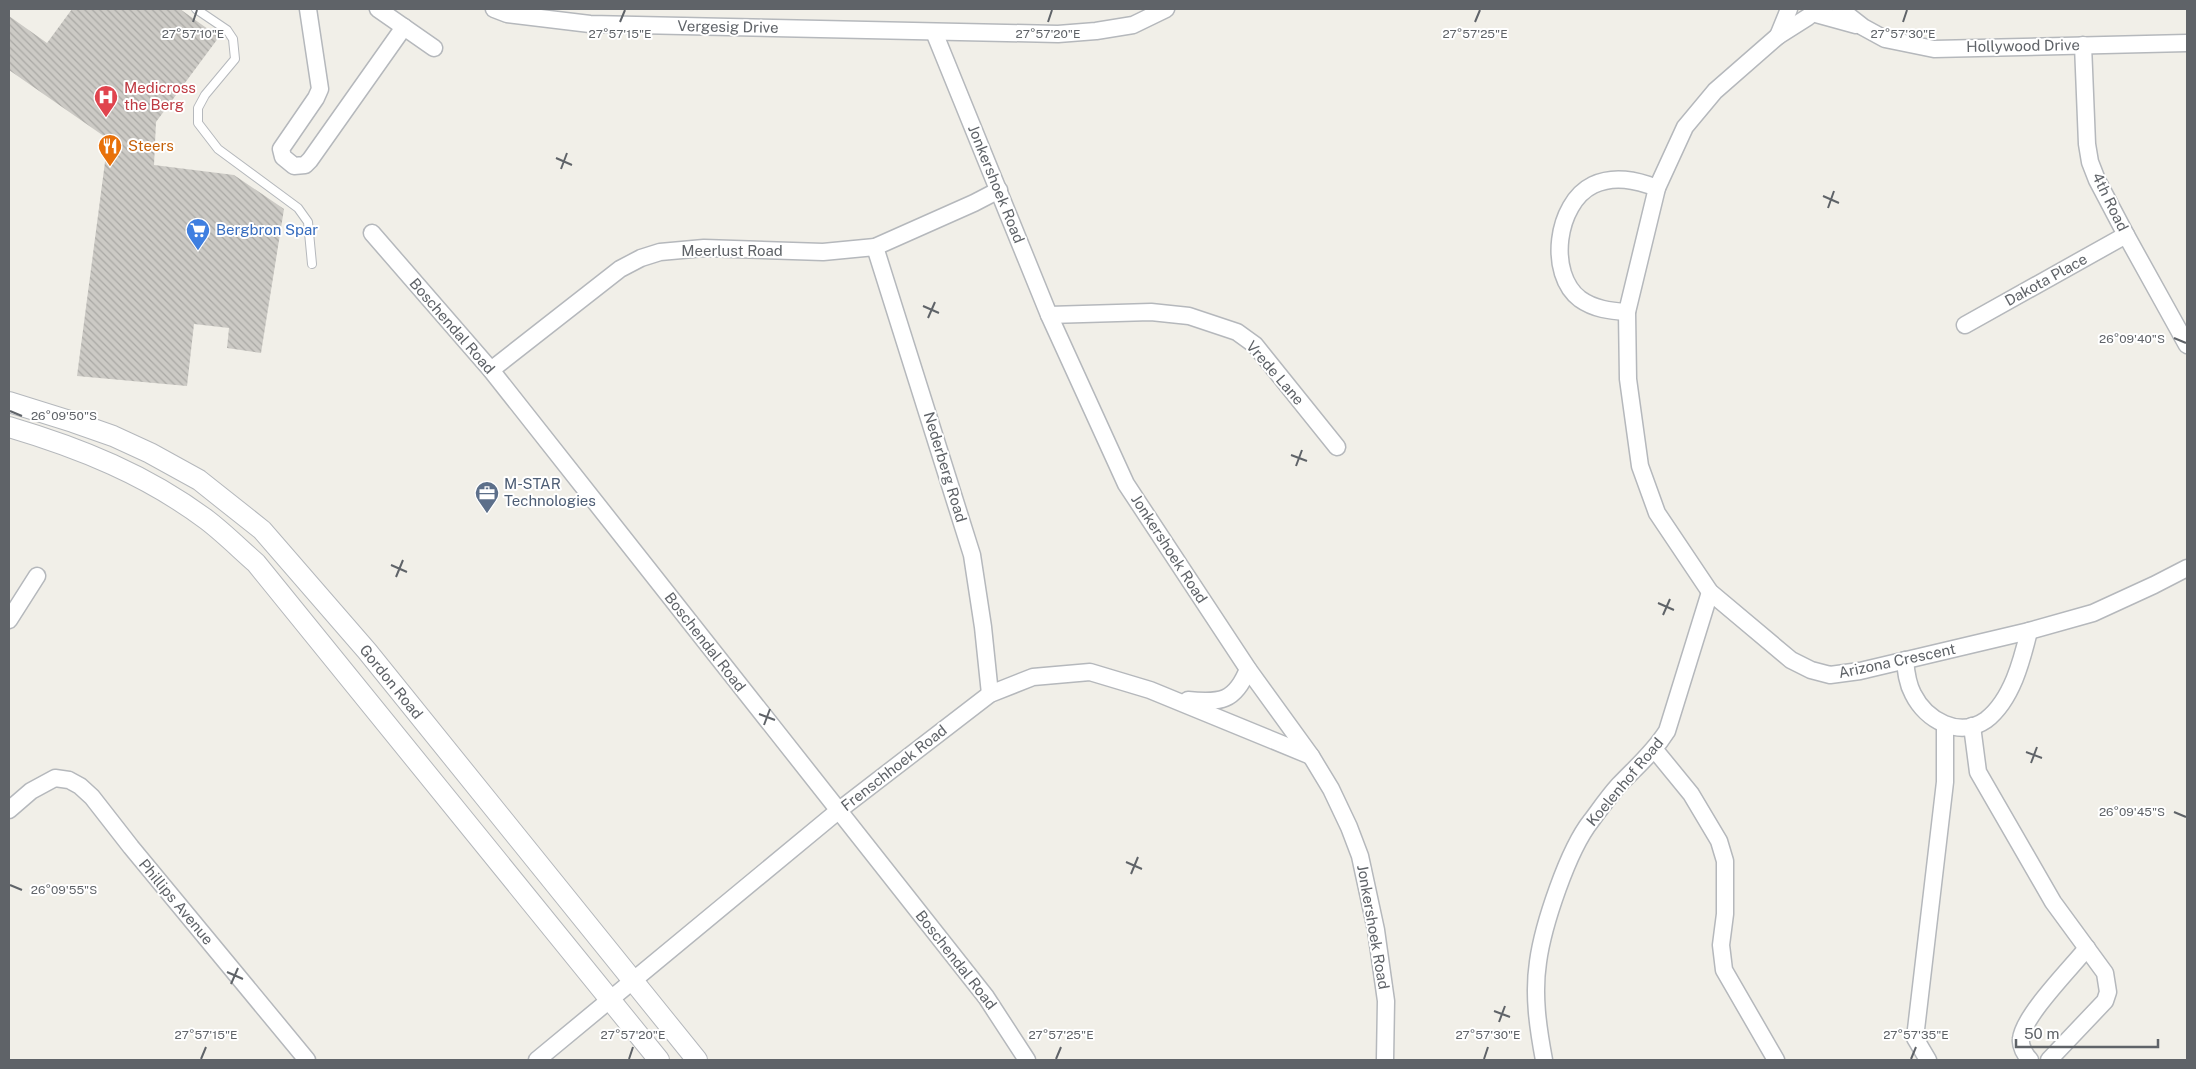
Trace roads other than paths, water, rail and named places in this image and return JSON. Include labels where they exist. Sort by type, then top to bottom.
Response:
[{"type":"street","points":[[308,9],[320,89],[281,150],[283,157],[294,166],[304,165],[310,160],[404,27]]},
{"type":"street","points":[[378,9],[434,48]]},
{"type":"street","name":"Vergesig Drive","points":[[494,9],[507,14],[590,24],[934,32]]},
{"type":"street","points":[[934,32],[1058,34],[1096,31],[1133,25],[1166,9]]},
{"type":"street","name":"Hollywood Drive","points":[[1791,9],[1800,16],[1815,13],[1863,27]]},
{"type":"street","name":"Arizona Crescent","points":[[1778,36],[1791,9]]},
{"type":"street","name":"Hollywood Drive","points":[[1840,9],[1863,27],[1885,39],[1934,48],[2187,43]]},
{"type":"street","name":"Arizona Crescent","points":[[1815,13],[1778,36],[1715,91],[1685,127],[1657,188],[1627,312],[1628,379],[1640,466],[1657,513],[1710,592],[1791,660],[1811,670],[1830,675],[1905,660],[2029,631],[2093,613],[2187,568]]},
{"type":"street","name":"Jonkershoek Road","points":[[934,32],[1049,315],[1126,484],[1248,669],[1311,756],[1331,789],[1349,827],[1360,856],[1369,892],[1386,1001],[1385,1060]]},
{"type":"street","name":"4th Road","points":[[2084,45],[2087,144],[2090,162],[2097,180],[2126,235],[2187,344]]},
{"type":"street","points":[[1627,312],[1594,308],[1579,298],[1567,284],[1561,264],[1559,246],[1562,231],[1566,217],[1575,201],[1592,186],[1608,181],[1628,179],[1657,188]]},
{"type":"street","name":"Meerlust Road","points":[[491,370],[620,269],[641,258],[660,252],[704,248],[824,252],[876,246],[999,190]]},
{"type":"street","name":"Boschendal Road","points":[[372,233],[491,370],[986,997],[1027,1060]]},
{"type":"street","name":"Dakota Place","points":[[1965,325],[2126,235]]},
{"type":"street","name":"Nederberg Road","points":[[876,246],[972,555],[983,627],[990,694]]},
{"type":"street","name":"Vrede Lane","points":[[1049,315],[1151,312],[1190,316],[1236,332],[1255,346],[1337,447]]},
{"type":"street","name":"Gordon Road","points":[[9,402],[81,425],[140,448],[199,480],[262,530],[367,651],[697,1060]]},
{"type":"street","name":"Gordon Road","points":[[9,427],[48,438],[102,458],[156,485],[208,521],[256,563],[659,1060]]},
{"type":"street","points":[[208,521],[227,501]]},
{"type":"street","points":[[9,620],[37,576]]},
{"type":"street","name":"Koelenhof Road","points":[[1544,1060],[1536,1006],[1538,962],[1551,908],[1568,863],[1589,823],[1618,786],[1655,750],[1667,731],[1710,592]]},
{"type":"street","points":[[1905,660],[1908,680],[1913,694],[1933,719],[1945,725],[1960,728],[1972,726],[1986,720],[2006,695],[2023,655],[2029,631]]},
{"type":"street","points":[[1171,699],[1219,702],[1227,698],[1238,688],[1248,669]]},
{"type":"street","name":"Frenschhoek Road","points":[[537,1060],[838,811],[990,694],[1033,677],[1090,672],[1150,690],[1311,756]]},
{"type":"street","points":[[1928,1060],[1915,1038],[1945,782],[1945,725]]},
{"type":"street","points":[[1972,726],[1978,772],[2053,902],[2105,973],[2108,992],[2105,1001],[2049,1060]]},
{"type":"street","points":[[1655,750],[1691,794],[1719,841],[1725,861],[1725,914],[1721,945],[1724,970],[1776,1060]]},
{"type":"street","name":"Phillips Avenue","points":[[9,810],[31,791],[55,778],[69,780],[80,786],[92,797],[307,1060]]},
{"type":"street","points":[[2030,1060],[2020,1042],[2023,1029],[2033,1014],[2088,948]]},
{"type":"lane","points":[[196,9],[226,30],[233,39],[235,59],[205,94],[198,108],[198,122],[218,149],[298,208],[308,222],[312,264]]},
{"type":"place","name":"Medicross the Berg","points":[[106,118]]},
{"type":"place","name":"Steers","points":[[110,167]]},
{"type":"place","name":"Bergbron Spar","points":[[198,251]]},
{"type":"place","name":"M-STAR Technologies","points":[[487,514]]}]
